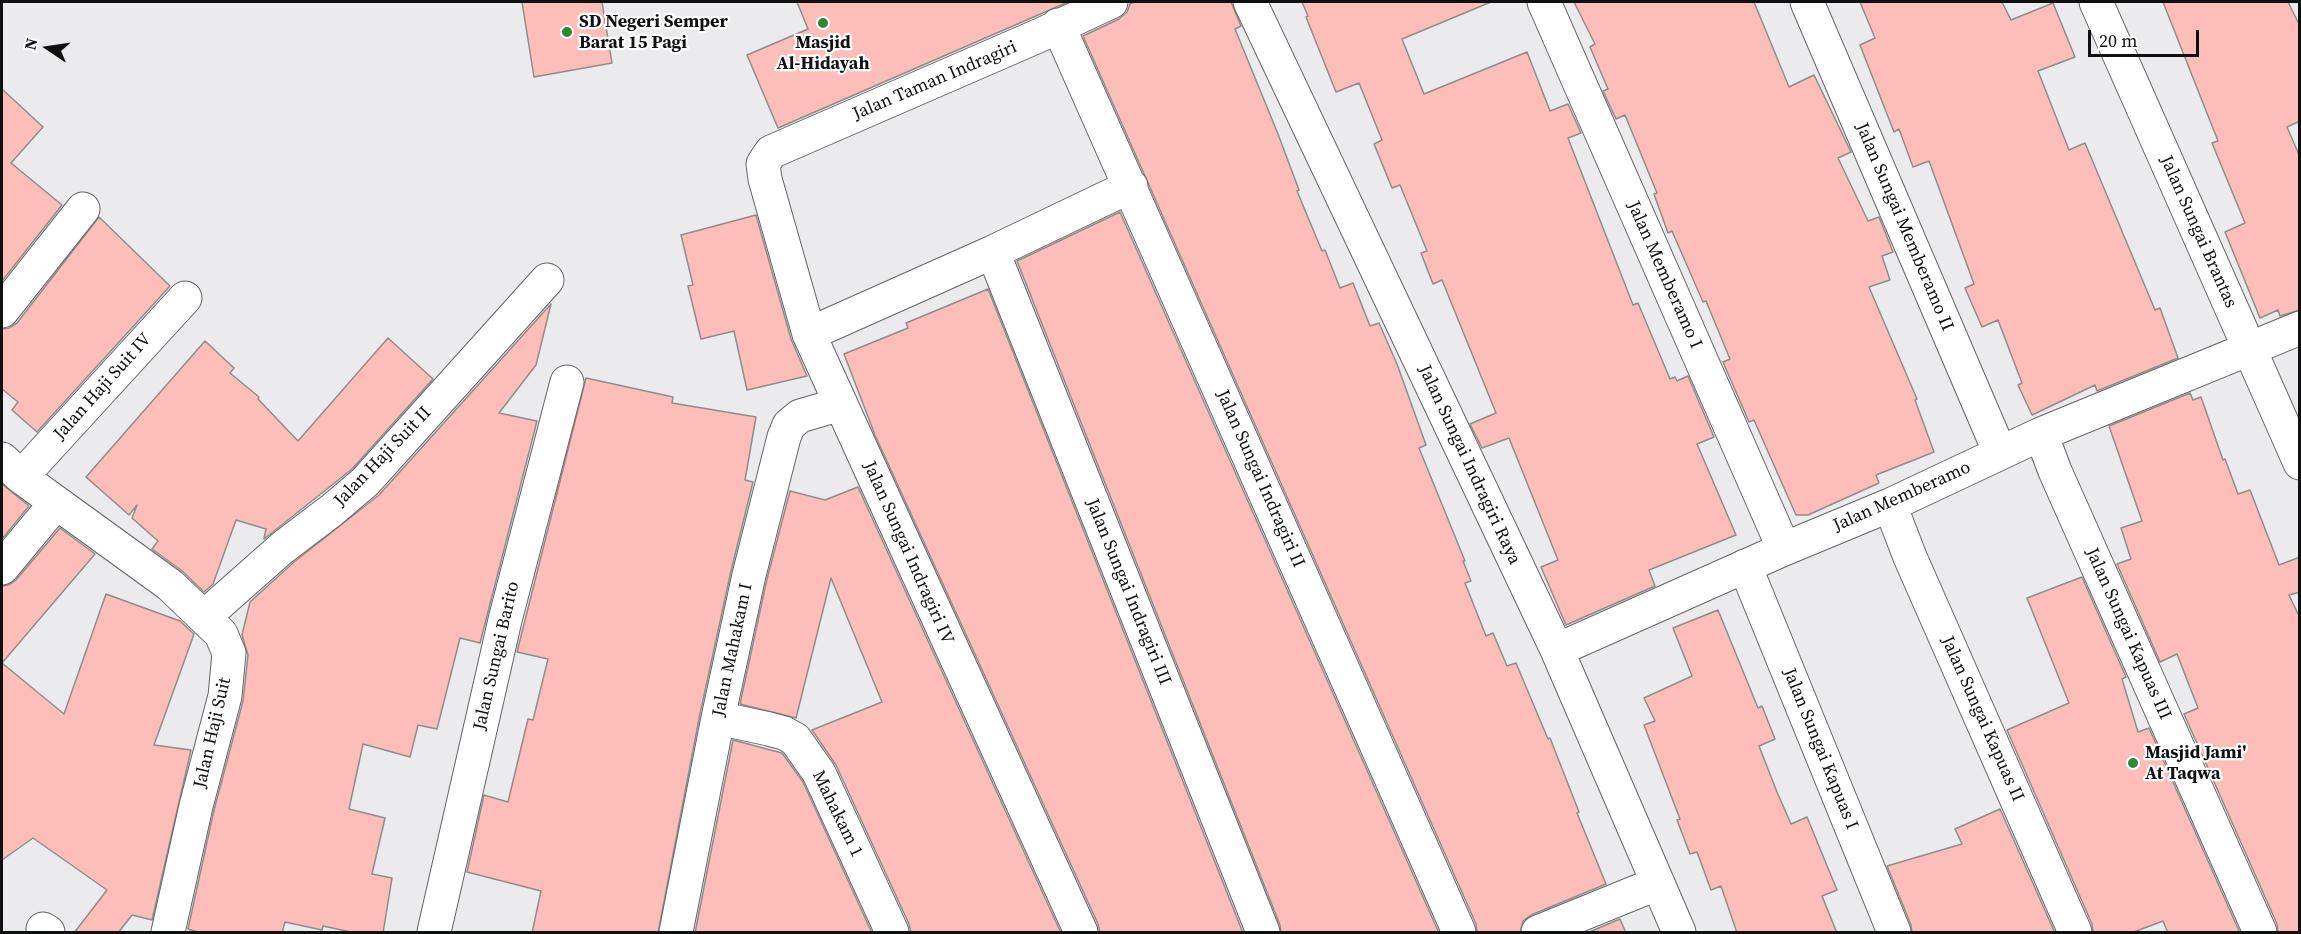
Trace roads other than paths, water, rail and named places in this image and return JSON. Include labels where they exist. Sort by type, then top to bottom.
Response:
[{"type":"street","name":"Jalan Taman Indragiri","points":[[763,164],[771,152],[1111,2]]},
{"type":"street","name":"Jalan Sungai Indragiri Raya","points":[[1250,2],[1557,650],[1679,933]]},
{"type":"street","name":"Jalan Memberamo I","points":[[1544,2],[1784,549]]},
{"type":"street","name":"Jalan Sungai Memberamo II","points":[[1807,2],[2000,453]]},
{"type":"street","name":"Jalan Sungai Brantas","points":[[2096,2],[2300,464]]},
{"type":"street","name":"Jalan Sungai Indragiri II","points":[[1058,25],[1459,933]]},
{"type":"street","name":"Jalan Sungai Indragiri IV","points":[[763,164],[765,179],[809,334],[1081,933]]},
{"type":"street","points":[[809,334],[993,252],[1131,186]]},
{"type":"street","points":[[2,311],[83,209]]},
{"type":"street","name":"Jalan Sungai Indragiri III","points":[[993,252],[1263,933]]},
{"type":"street","name":"Jalan Haji Suit II","points":[[204,617],[282,548],[365,482],[547,280]]},
{"type":"street","name":"Jalan Haji Suit IV","points":[[11,468],[185,298]]},
{"type":"street","name":"Jalan Memberamo","points":[[1557,650],[1784,549],[1890,505],[2041,434],[2300,328]]},
{"type":"street","name":"Jalan Sungai Barito","points":[[434,933],[505,620],[567,381]]},
{"type":"street","name":"Jalan Mahakam I","points":[[676,933],[718,718],[749,575],[784,436],[789,424],[800,416],[841,404]]},
{"type":"street","name":"Jalan Sungai Kapuas III","points":[[2041,434],[2060,482],[2260,933]]},
{"type":"street","name":"Jalan Haji Suit","points":[[11,468],[170,585],[221,634],[229,653],[227,679],[168,933]]},
{"type":"street","points":[[2,568],[56,503]]},
{"type":"street","name":"Jalan Sungai Kapuas II","points":[[1890,505],[1910,557],[2075,933]]},
{"type":"street","name":"Jalan Sungai Kapuas I","points":[[1745,566],[1894,933]]},
{"type":"street","name":"Mahakam 1","points":[[718,718],[784,733],[795,739],[819,773],[892,933]]},
{"type":"street","points":[[1538,933],[1656,884]]},
{"type":"place","name":"Masjid Al-Hidayah","points":[[823,23]]},
{"type":"place","name":"SD Negeri Semper Barat 15 Pagi","points":[[567,32]]},
{"type":"place","name":"Masjid Jami' At Taqwa","points":[[2133,763]]}]
